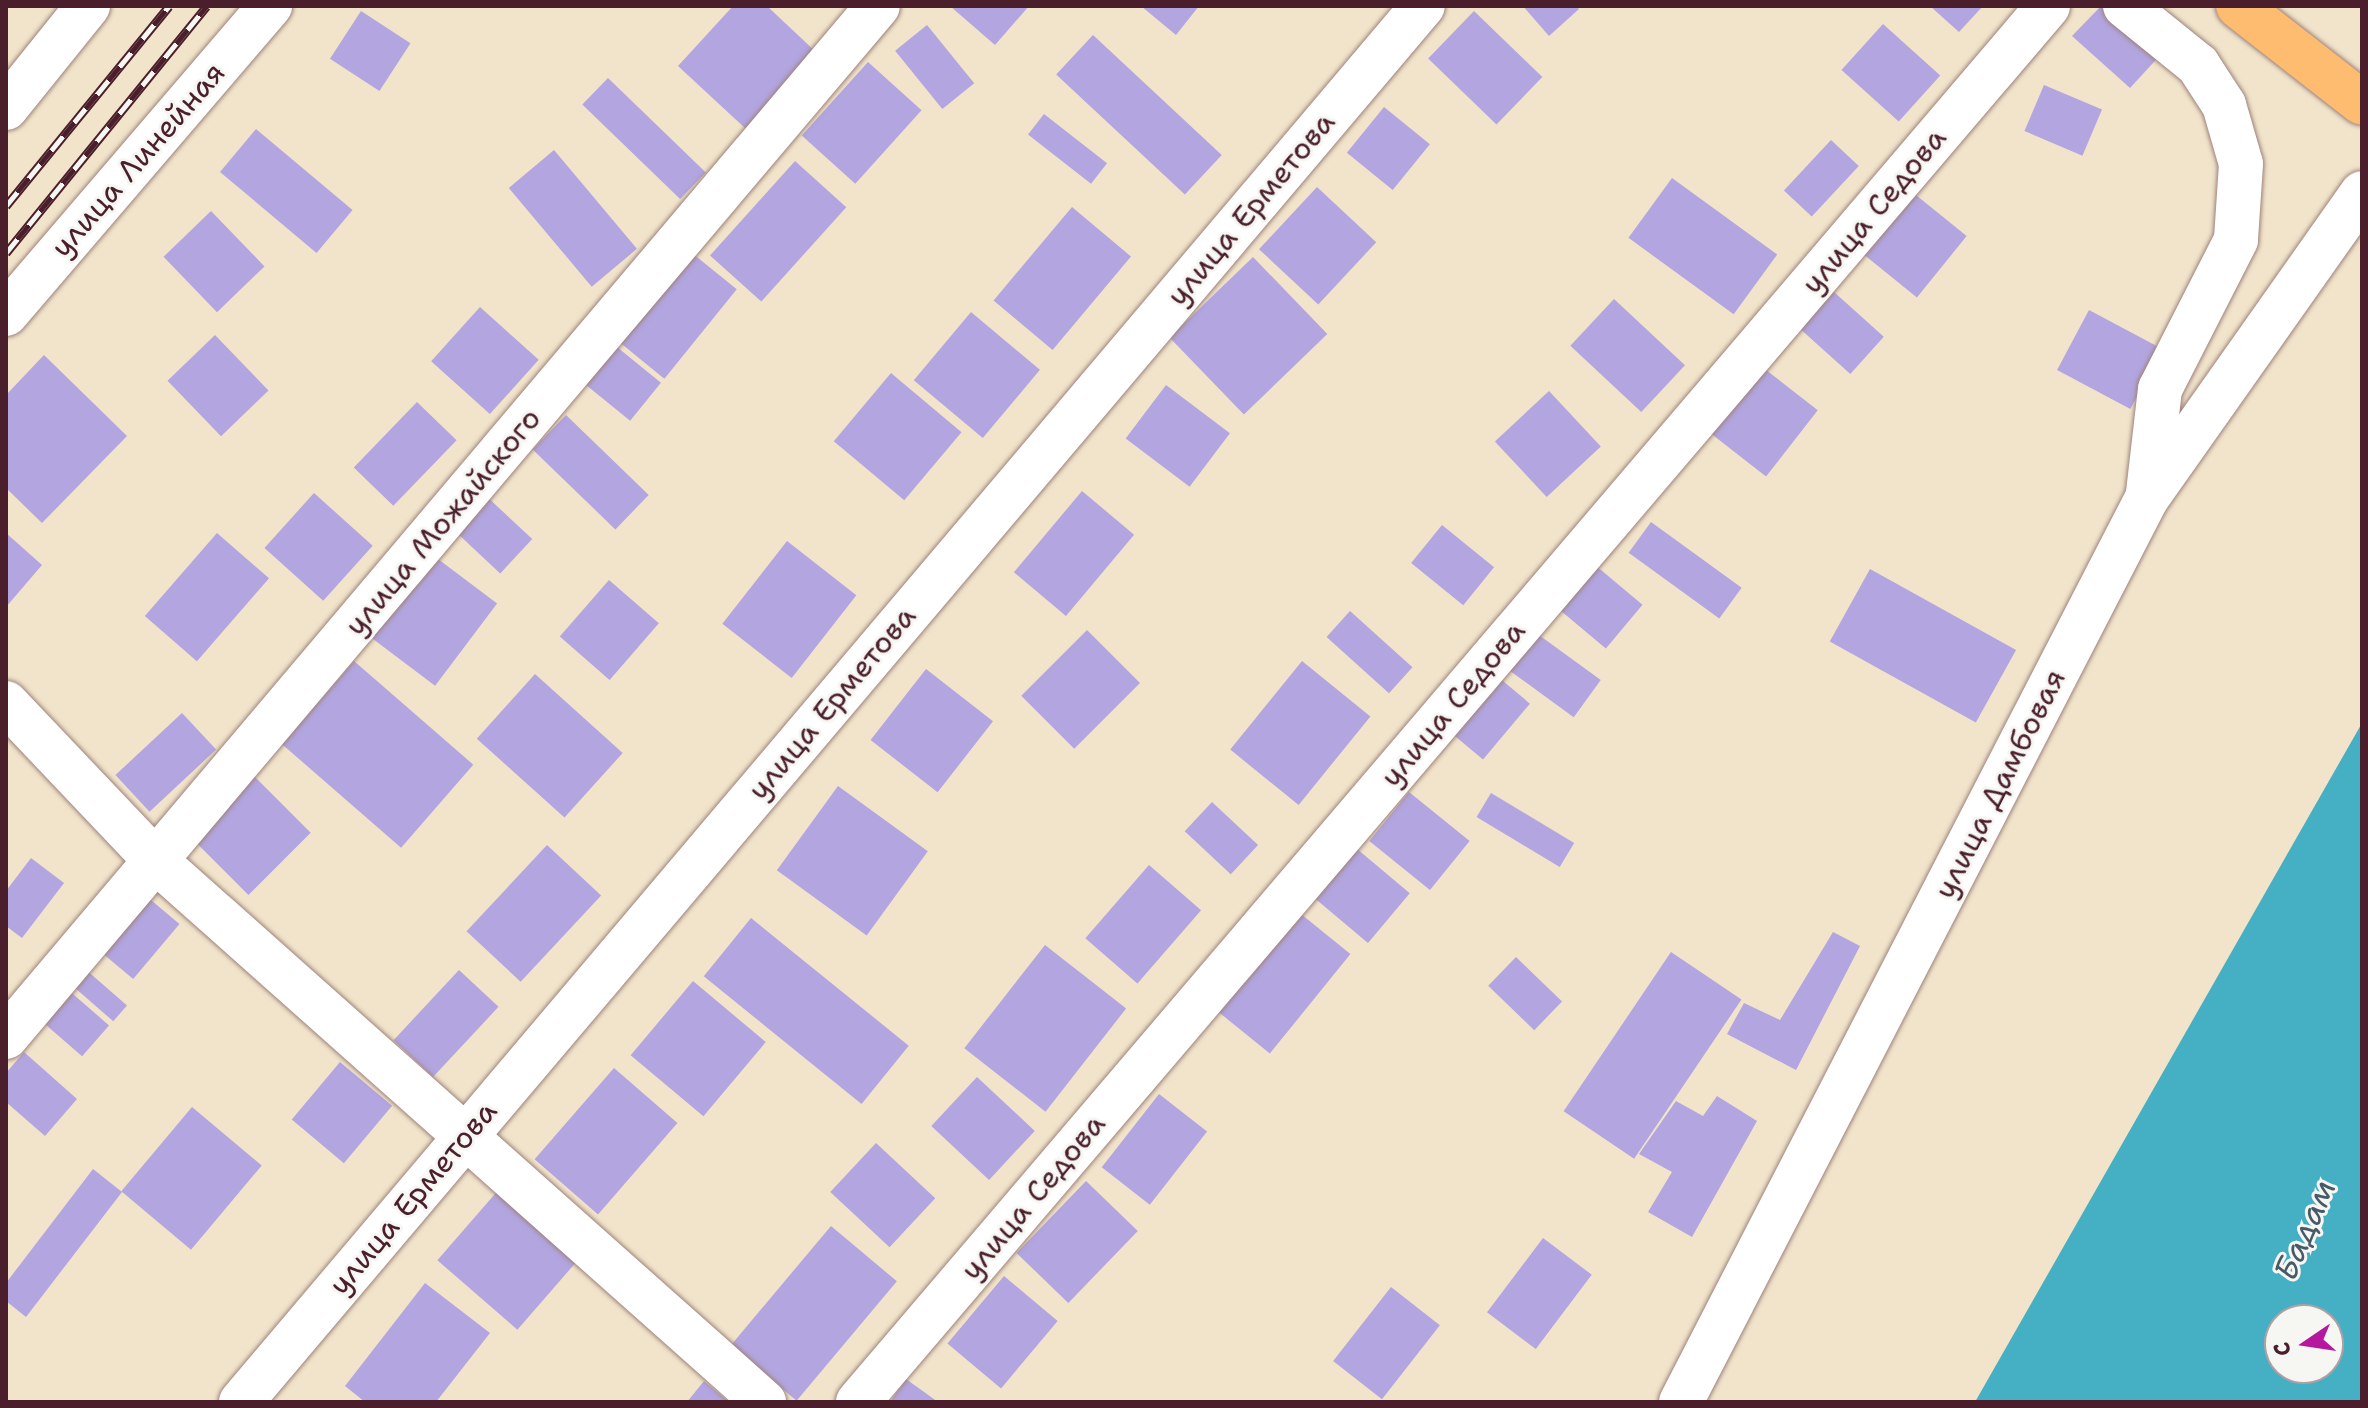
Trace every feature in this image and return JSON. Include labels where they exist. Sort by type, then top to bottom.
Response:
[{"type":"main road","points":[[2238,6],[2362,103]]},
{"type":"street","points":[[6,108],[88,6]]},
{"type":"street","name":"улица Линейная","points":[[6,314],[270,6]]},
{"type":"street","name":"улица Можайского","points":[[6,1037],[878,6]]},
{"type":"street","name":"улица Ерметова","points":[[241,1402],[1423,6]]},
{"type":"street","name":"улица Седова","points":[[858,1402],[2048,6]]},
{"type":"street","points":[[2125,6],[2198,65],[2224,105],[2241,164],[2236,240],[2160,389],[2147,498]]},
{"type":"street","name":"улица Дамбовая","points":[[1681,1402],[2147,498],[2362,193]]},
{"type":"street","points":[[6,703],[156,861],[764,1402]]},
{"type":"water","name":"Бадам","points":[[2362,723],[2362,1402],[1975,1402]]},
{"type":"building","points":[[733,6],[767,6],[817,53],[746,129],[678,66]]},
{"type":"building","points":[[950,6],[1029,6],[995,45]]},
{"type":"building","points":[[1141,6],[1199,6],[1176,35]]},
{"type":"building","points":[[1523,6],[1576,6],[1579,9],[1549,36]]},
{"type":"building","points":[[1930,6],[1983,6],[1959,32]]},
{"type":"building","points":[[2101,6],[2117,6],[2165,50],[2130,88],[2072,36]]},
{"type":"building","points":[[361,11],[410,43],[379,91],[330,59]]},
{"type":"building","points":[[1474,11],[1542,77],[1496,124],[1428,58]]},
{"type":"building","points":[[1883,24],[1940,76],[1899,122],[1842,70]]},
{"type":"building","points":[[927,25],[974,83],[942,109],[895,51]]},
{"type":"building","points":[[1093,35],[1222,155],[1185,195],[1056,74]]},
{"type":"building","points":[[868,62],[922,110],[855,184],[802,136]]},
{"type":"building","points":[[608,78],[706,172],[680,199],[582,105]]},
{"type":"building","points":[[2044,85],[2102,110],[2082,156],[2024,131]]},
{"type":"building","points":[[1384,107],[1430,144],[1393,190],[1347,153]]},
{"type":"building","points":[[1044,114],[1107,163],[1091,184],[1028,134]]},
{"type":"building","points":[[256,129],[353,210],[317,253],[220,172]]},
{"type":"building","points":[[1831,140],[1859,166],[1812,216],[1784,190]]},
{"type":"building","points":[[554,150],[637,249],[592,287],[509,188]]},
{"type":"building","points":[[795,161],[846,207],[761,302],[710,255]]},
{"type":"building","points":[[1672,178],[1777,254],[1734,314],[1629,238]]},
{"type":"building","points":[[1317,187],[1376,242],[1318,304],[1259,249]]},
{"type":"building","points":[[1906,187],[1967,236],[1917,297],[1856,248]]},
{"type":"building","points":[[1072,207],[1131,256],[1053,350],[994,300]]},
{"type":"building","points":[[211,211],[264,266],[217,312],[164,257]]},
{"type":"building","points":[[687,249],[737,289],[664,379],[615,338]]},
{"type":"building","points":[[1253,257],[1327,334],[1244,415],[1170,338]]},
{"type":"building","points":[[1834,292],[1884,337],[1850,374],[1801,329]]},
{"type":"building","points":[[1614,299],[1685,365],[1641,412],[1570,346]]},
{"type":"building","points":[[480,307],[539,360],[490,414],[431,361]]},
{"type":"building","points":[[2089,310],[2162,349],[2130,409],[2057,370]]},
{"type":"building","points":[[971,312],[1040,370],[983,438],[914,380]]},
{"type":"building","points":[[215,335],[268,390],[221,436],[168,381]]},
{"type":"building","points":[[612,343],[661,383],[630,421],[581,381]]},
{"type":"building","points":[[44,355],[127,436],[42,523],[6,488],[6,395]]},
{"type":"building","points":[[1761,366],[1818,410],[1766,477],[1709,432]]},
{"type":"building","points":[[891,373],[961,432],[904,500],[834,441]]},
{"type":"building","points":[[1166,385],[1230,433],[1190,487],[1126,439]]},
{"type":"building","points":[[1549,391],[1601,447],[1547,497],[1495,441]]},
{"type":"building","points":[[417,402],[457,440],[393,506],[354,467]]},
{"type":"building","points":[[566,415],[649,495],[615,529],[533,450]]},
{"type":"building","points":[[1082,491],[1134,535],[1066,616],[1014,572]]},
{"type":"building","points":[[314,493],[373,546],[323,601],[264,548]]},
{"type":"building","points":[[484,494],[532,539],[500,573],[452,528]]},
{"type":"building","points":[[1651,522],[1742,588],[1719,619],[1629,553]]},
{"type":"building","points":[[1442,525],[1494,567],[1463,605],[1411,563]]},
{"type":"building","points":[[6,533],[42,565],[6,607]]},
{"type":"building","points":[[217,533],[269,578],[197,661],[145,616]]},
{"type":"building","points":[[787,541],[856,595],[792,678],[722,624]]},
{"type":"building","points":[[434,556],[497,604],[435,686],[372,638]]},
{"type":"building","points":[[1595,565],[1642,605],[1606,649],[1558,609]]},
{"type":"building","points":[[1870,569],[2016,650],[1976,723],[1830,642]]},
{"type":"building","points":[[609,580],[659,623],[610,680],[560,637]]},
{"type":"building","points":[[1350,611],[1412,667],[1389,693],[1327,637]]},
{"type":"building","points":[[1087,630],[1140,683],[1074,749],[1021,696]]},
{"type":"building","points":[[1532,630],[1601,680],[1574,717],[1505,667]]},
{"type":"building","points":[[354,661],[473,765],[401,848],[282,744]]},
{"type":"building","points":[[1302,661],[1370,716],[1299,805],[1230,750]]},
{"type":"building","points":[[926,669],[993,721],[938,792],[871,740]]},
{"type":"building","points":[[535,674],[623,753],[564,818],[477,739]]},
{"type":"building","points":[[1497,676],[1530,704],[1483,760],[1450,732]]},
{"type":"building","points":[[182,713],[216,750],[150,812],[115,775]]},
{"type":"building","points":[[252,774],[311,833],[248,895],[190,836]]},
{"type":"building","points":[[838,786],[928,851],[867,935],[777,870]]},
{"type":"building","points":[[1409,792],[1470,841],[1430,890],[1369,841]]},
{"type":"building","points":[[1491,793],[1574,843],[1560,867],[1477,817]]},
{"type":"building","points":[[1212,802],[1258,845],[1231,874],[1185,831]]},
{"type":"building","points":[[1350,843],[1410,893],[1368,943],[1308,893]]},
{"type":"building","points":[[547,845],[601,895],[521,982],[467,931]]},
{"type":"building","points":[[31,858],[64,883],[22,938],[6,926],[6,891]]},
{"type":"building","points":[[1149,865],[1201,910],[1137,983],[1085,938]]},
{"type":"building","points":[[145,895],[179,924],[133,979],[99,950]]},
{"type":"building","points":[[1296,910],[1350,954],[1270,1054],[1215,1009]]},
{"type":"building","points":[[751,918],[909,1046],[862,1104],[704,976]]},
{"type":"building","points":[[1833,932],[1860,946],[1796,1070],[1727,1034],[1744,1003],[1780,1020]]},
{"type":"building","points":[[1045,945],[1126,1008],[1046,1112],[964,1048]]},
{"type":"building","points":[[1671,952],[1741,1000],[1634,1159],[1564,1111]]},
{"type":"building","points":[[1516,957],[1562,1001],[1534,1030],[1488,986]]},
{"type":"building","points":[[84,968],[127,1005],[113,1021],[70,984]]},
{"type":"building","points":[[459,970],[498,1007],[433,1077],[394,1040]]},
{"type":"building","points":[[693,981],[766,1042],[703,1116],[631,1055]]},
{"type":"building","points":[[66,988],[109,1025],[82,1056],[39,1019]]},
{"type":"building","points":[[24,1052],[77,1099],[45,1136],[6,1102],[6,1073]]},
{"type":"building","points":[[340,1062],[392,1106],[344,1163],[292,1119]]},
{"type":"building","points":[[614,1068],[677,1123],[598,1214],[535,1159]]},
{"type":"building","points":[[977,1077],[1035,1131],[989,1180],[931,1126]]},
{"type":"building","points":[[1159,1094],[1207,1132],[1150,1205],[1102,1167]]},
{"type":"building","points":[[1717,1096],[1757,1121],[1692,1237],[1648,1212],[1672,1172],[1639,1154],[1676,1101],[1703,1116]]},
{"type":"building","points":[[192,1107],[262,1165],[191,1250],[121,1191]]},
{"type":"building","points":[[876,1143],[935,1198],[890,1247],[830,1192]]},
{"type":"building","points":[[93,1169],[122,1192],[26,1317],[6,1301],[6,1283]]},
{"type":"building","points":[[1086,1181],[1138,1231],[1068,1303],[1017,1253]]},
{"type":"building","points":[[501,1187],[581,1257],[517,1330],[437,1260]]},
{"type":"building","points":[[831,1226],[897,1281],[797,1401],[731,1346]]},
{"type":"building","points":[[1543,1238],[1592,1275],[1536,1349],[1487,1312]]},
{"type":"building","points":[[1004,1276],[1058,1321],[1001,1388],[947,1343]]},
{"type":"building","points":[[425,1283],[490,1333],[436,1402],[365,1402],[345,1386]]},
{"type":"building","points":[[1391,1287],[1440,1325],[1382,1399],[1333,1361]]},
{"type":"building","points":[[906,1379],[938,1402],[890,1402]]},
{"type":"building","points":[[704,1381],[729,1402],[687,1402]]},
{"type":"railway","points":[[6,206],[169,6]]},
{"type":"railway","points":[[6,253],[207,6]]}]
